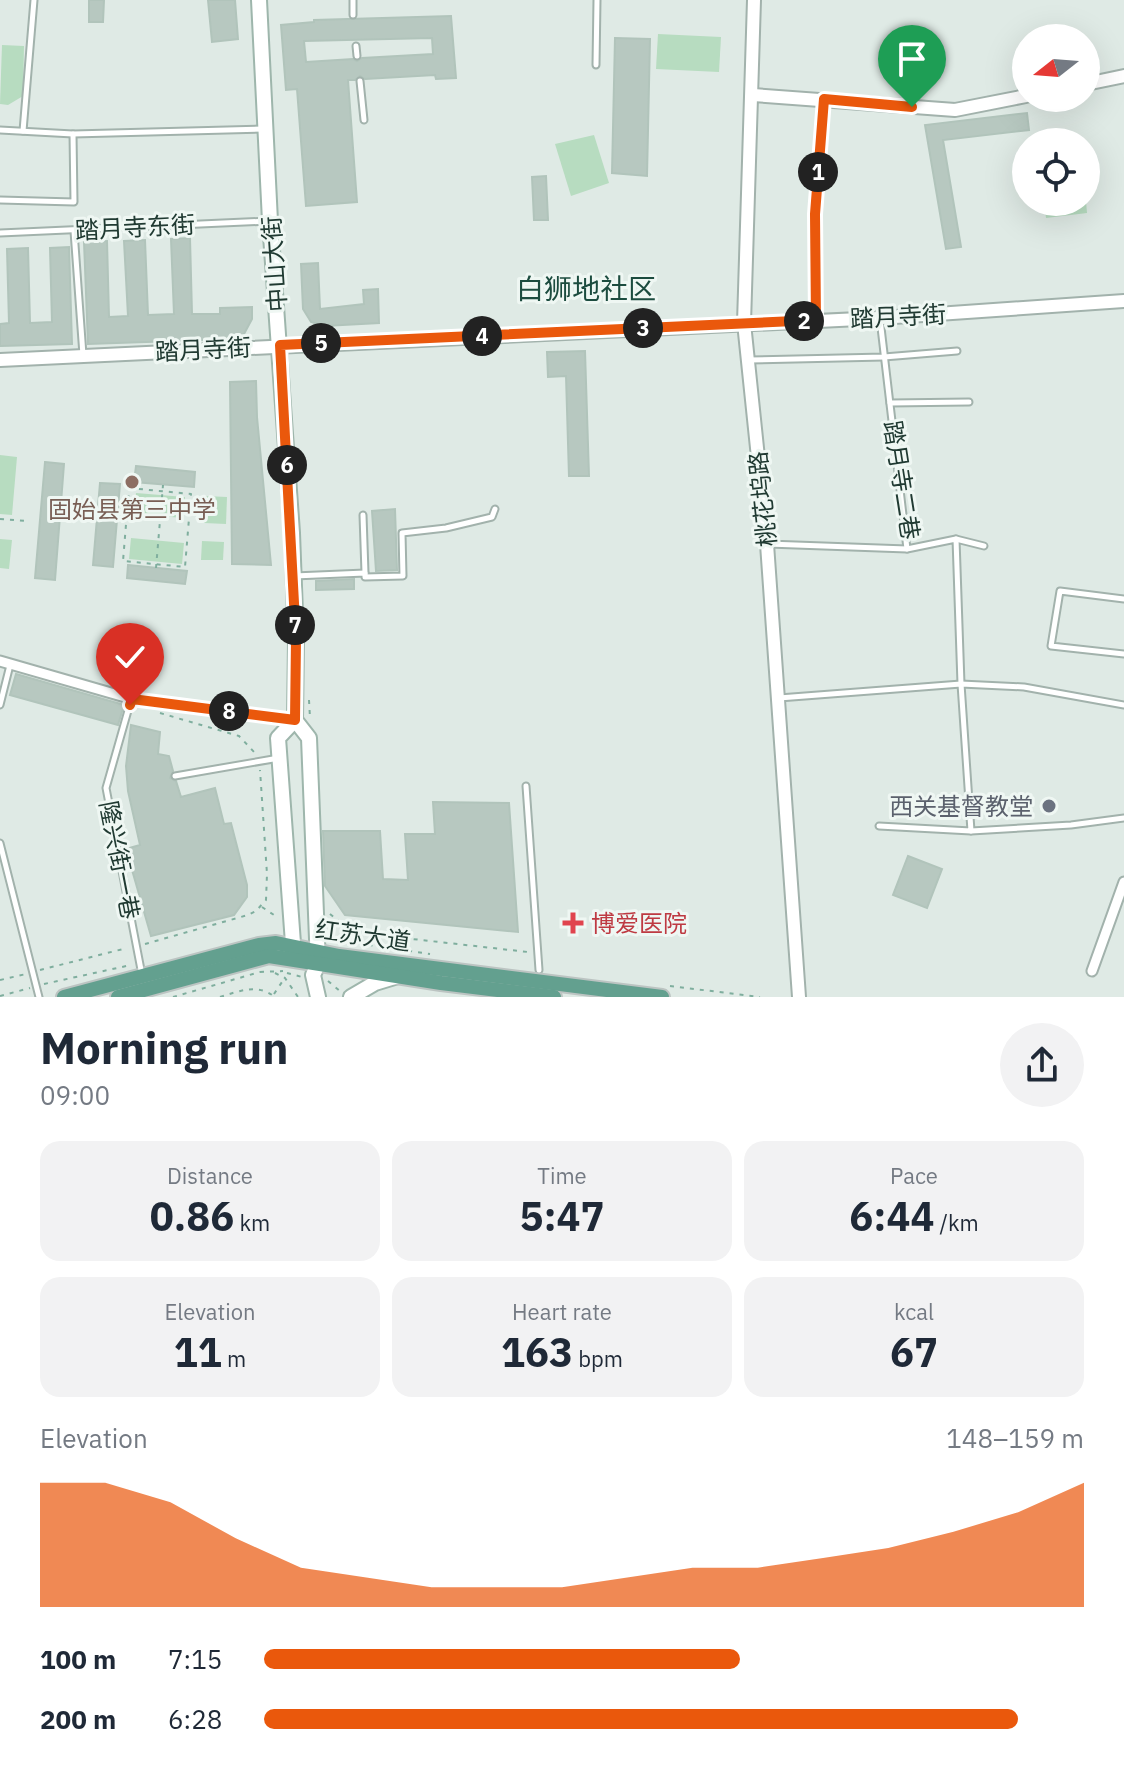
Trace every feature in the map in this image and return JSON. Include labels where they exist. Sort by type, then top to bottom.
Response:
[{"type":"main road","name":"中山大街","points":[[259,0],[296,640],[302,721],[309,738],[318,997]]},
{"type":"main road","name":"中山大街","points":[[294,954],[278,738],[302,721]]},
{"type":"main road","name":"红苏大道","points":[[64,997],[276,943],[316,964],[554,997]]},
{"type":"main road","name":"红苏大道","points":[[118,997],[269,956],[294,954]]},
{"type":"main road","name":"红苏大道","points":[[316,964],[662,997]]},
{"type":"main road","points":[[348,997],[375,983],[398,976]]},
{"type":"street","name":"桃花坞路","points":[[754,0],[744,323],[767,544],[799,997]]},
{"type":"street","points":[[1100,81],[1124,76]]},
{"type":"street","points":[[753,95],[955,110],[1012,99]]},
{"type":"street","name":"踏月寺街","points":[[0,360],[880,318],[1124,301]]},
{"type":"street","points":[[0,661],[132,699],[302,721]]},
{"type":"street","points":[[1092,971],[1121,903],[1124,882]]},
{"type":"lane","points":[[23,131],[34,0]]},
{"type":"lane","points":[[353,0],[353,15]]},
{"type":"lane","points":[[596,65],[597,0]]},
{"type":"lane","points":[[356,46],[357,56]]},
{"type":"lane","points":[[360,81],[364,120]]},
{"type":"lane","points":[[816,320],[815,214],[824,99]]},
{"type":"lane","points":[[0,130],[73,134],[267,129]]},
{"type":"lane","points":[[0,200],[74,202],[73,134]]},
{"type":"lane","name":"踏月寺东街","points":[[0,233],[270,221]]},
{"type":"lane","points":[[74,231],[84,356]]},
{"type":"lane","name":"踏月寺二巷","points":[[880,318],[907,549],[956,539],[961,684],[971,831]]},
{"type":"lane","points":[[747,360],[884,357],[957,351]]},
{"type":"lane","points":[[890,403],[969,402]]},
{"type":"lane","points":[[363,515],[365,577],[403,576],[402,533],[446,528],[492,517],[495,509]]},
{"type":"lane","points":[[956,539],[984,546]]},
{"type":"lane","points":[[767,544],[907,549]]},
{"type":"lane","points":[[293,576],[365,573]]},
{"type":"lane","points":[[1124,599],[1060,591],[1051,646],[1124,654]]},
{"type":"lane","points":[[0,705],[11,665]]},
{"type":"lane","points":[[778,698],[961,684],[1024,687],[1124,705]]},
{"type":"lane","name":"隆兴街一巷","points":[[132,699],[106,788],[142,976]]},
{"type":"lane","points":[[175,776],[280,758]]},
{"type":"lane","points":[[526,786],[539,970]]},
{"type":"lane","points":[[879,826],[971,831],[1071,825],[1124,818]]},
{"type":"lane","points":[[0,843],[39,997]]},
{"type":"path","points":[[156,566],[163,485]]},
{"type":"path","points":[[129,488],[162,491],[191,494],[185,567],[123,561],[129,488]]},
{"type":"path","points":[[0,519],[28,521]]},
{"type":"path","points":[[302,721],[308,692]]},
{"type":"path","points":[[157,713],[239,736],[247,742],[258,762],[267,874],[266,900],[261,907],[281,920]]},
{"type":"path","points":[[328,912],[337,921],[359,933],[537,953]]},
{"type":"path","points":[[333,925],[337,921]]},
{"type":"path","points":[[173,997],[260,972],[285,971],[316,964]]},
{"type":"path","points":[[260,972],[286,976],[298,997]]},
{"type":"path","points":[[220,997],[255,988],[274,996],[286,976]]},
{"type":"path","points":[[331,981],[348,997]]},
{"type":"green space","points":[[658,34],[721,37],[719,72],[656,69]]},
{"type":"green space","points":[[2,45],[24,46],[23,96],[8,105],[0,104]]},
{"type":"green space","points":[[594,135],[609,183],[571,196],[555,144]]},
{"type":"green space","points":[[0,455],[17,457],[12,515],[0,514]]},
{"type":"green space","points":[[136,493],[185,497],[183,518],[135,514]]},
{"type":"green space","points":[[205,496],[227,497],[226,524],[204,523]]},
{"type":"green space","points":[[131,538],[184,543],[182,564],[129,559]]},
{"type":"green space","points":[[0,539],[12,540],[9,569],[0,568]]},
{"type":"green space","points":[[202,541],[224,542],[223,560],[201,560]]},
{"type":"building","points":[[89,0],[104,0],[103,22],[89,22]]},
{"type":"building","points":[[208,0],[235,0],[238,39],[212,42]]},
{"type":"building","points":[[451,16],[456,78],[436,79],[435,75],[365,79],[360,76],[348,80],[357,202],[306,206],[297,89],[286,90],[281,25],[314,20]],"holes":[[[432,38],[433,54],[306,62],[304,41]]]},
{"type":"building","points":[[615,38],[650,39],[647,176],[612,173]]},
{"type":"building","points":[[1027,113],[1029,128],[943,140],[961,247],[946,249],[925,125]]},
{"type":"building","points":[[546,176],[548,220],[534,220],[532,177]]},
{"type":"building","points":[[190,238],[192,314],[220,314],[220,308],[252,307],[252,319],[244,334],[235,339],[88,344],[84,242],[107,241],[109,317],[128,316],[124,241],[145,240],[148,315],[174,314],[171,239]]},
{"type":"building","points":[[69,247],[72,344],[0,346],[0,324],[9,323],[7,249],[28,248],[30,323],[52,322],[50,248]]},
{"type":"building","points":[[318,263],[320,309],[364,304],[363,290],[378,289],[379,323],[324,326],[311,322],[303,309],[301,264]]},
{"type":"building","points":[[585,351],[589,476],[569,476],[566,376],[548,377],[547,352]]},
{"type":"building","points":[[256,381],[271,565],[232,564],[230,382]]},
{"type":"building","points":[[45,462],[64,464],[55,580],[35,578]]},
{"type":"building","points":[[136,466],[195,472],[194,487],[134,482]]},
{"type":"building","points":[[100,483],[120,484],[113,567],[93,565]]},
{"type":"building","points":[[395,509],[397,570],[376,571],[372,511]]},
{"type":"building","points":[[128,565],[187,571],[185,584],[127,578]]},
{"type":"building","points":[[354,579],[354,589],[316,590],[316,581]]},
{"type":"building","points":[[16,674],[124,705],[118,725],[10,695]]},
{"type":"building","points":[[131,725],[160,732],[158,754],[169,756],[173,771],[170,778],[176,781],[181,797],[215,788],[224,824],[231,823],[247,885],[247,897],[234,915],[151,936],[126,849],[140,845],[126,766]]},
{"type":"building","points":[[433,802],[509,803],[518,932],[345,915],[325,886],[323,831],[380,831],[383,879],[408,880],[405,834],[435,834]]},
{"type":"building","points":[[908,856],[942,869],[927,908],[893,895]]},
{"type":"place","name":"固始县第三中学","points":[[132,482]]},
{"type":"place","name":"西关基督教堂","points":[[1049,806]]},
{"type":"place","name":"博爱医院","points":[[573,923]]},
{"type":"district","name":"白狮地社区","points":[[586,288]]},
{"type":"route","points":[[130,705],[132,699],[295,720],[292,533],[280,345],[816,320],[815,214],[824,99],[912,107]]}]
